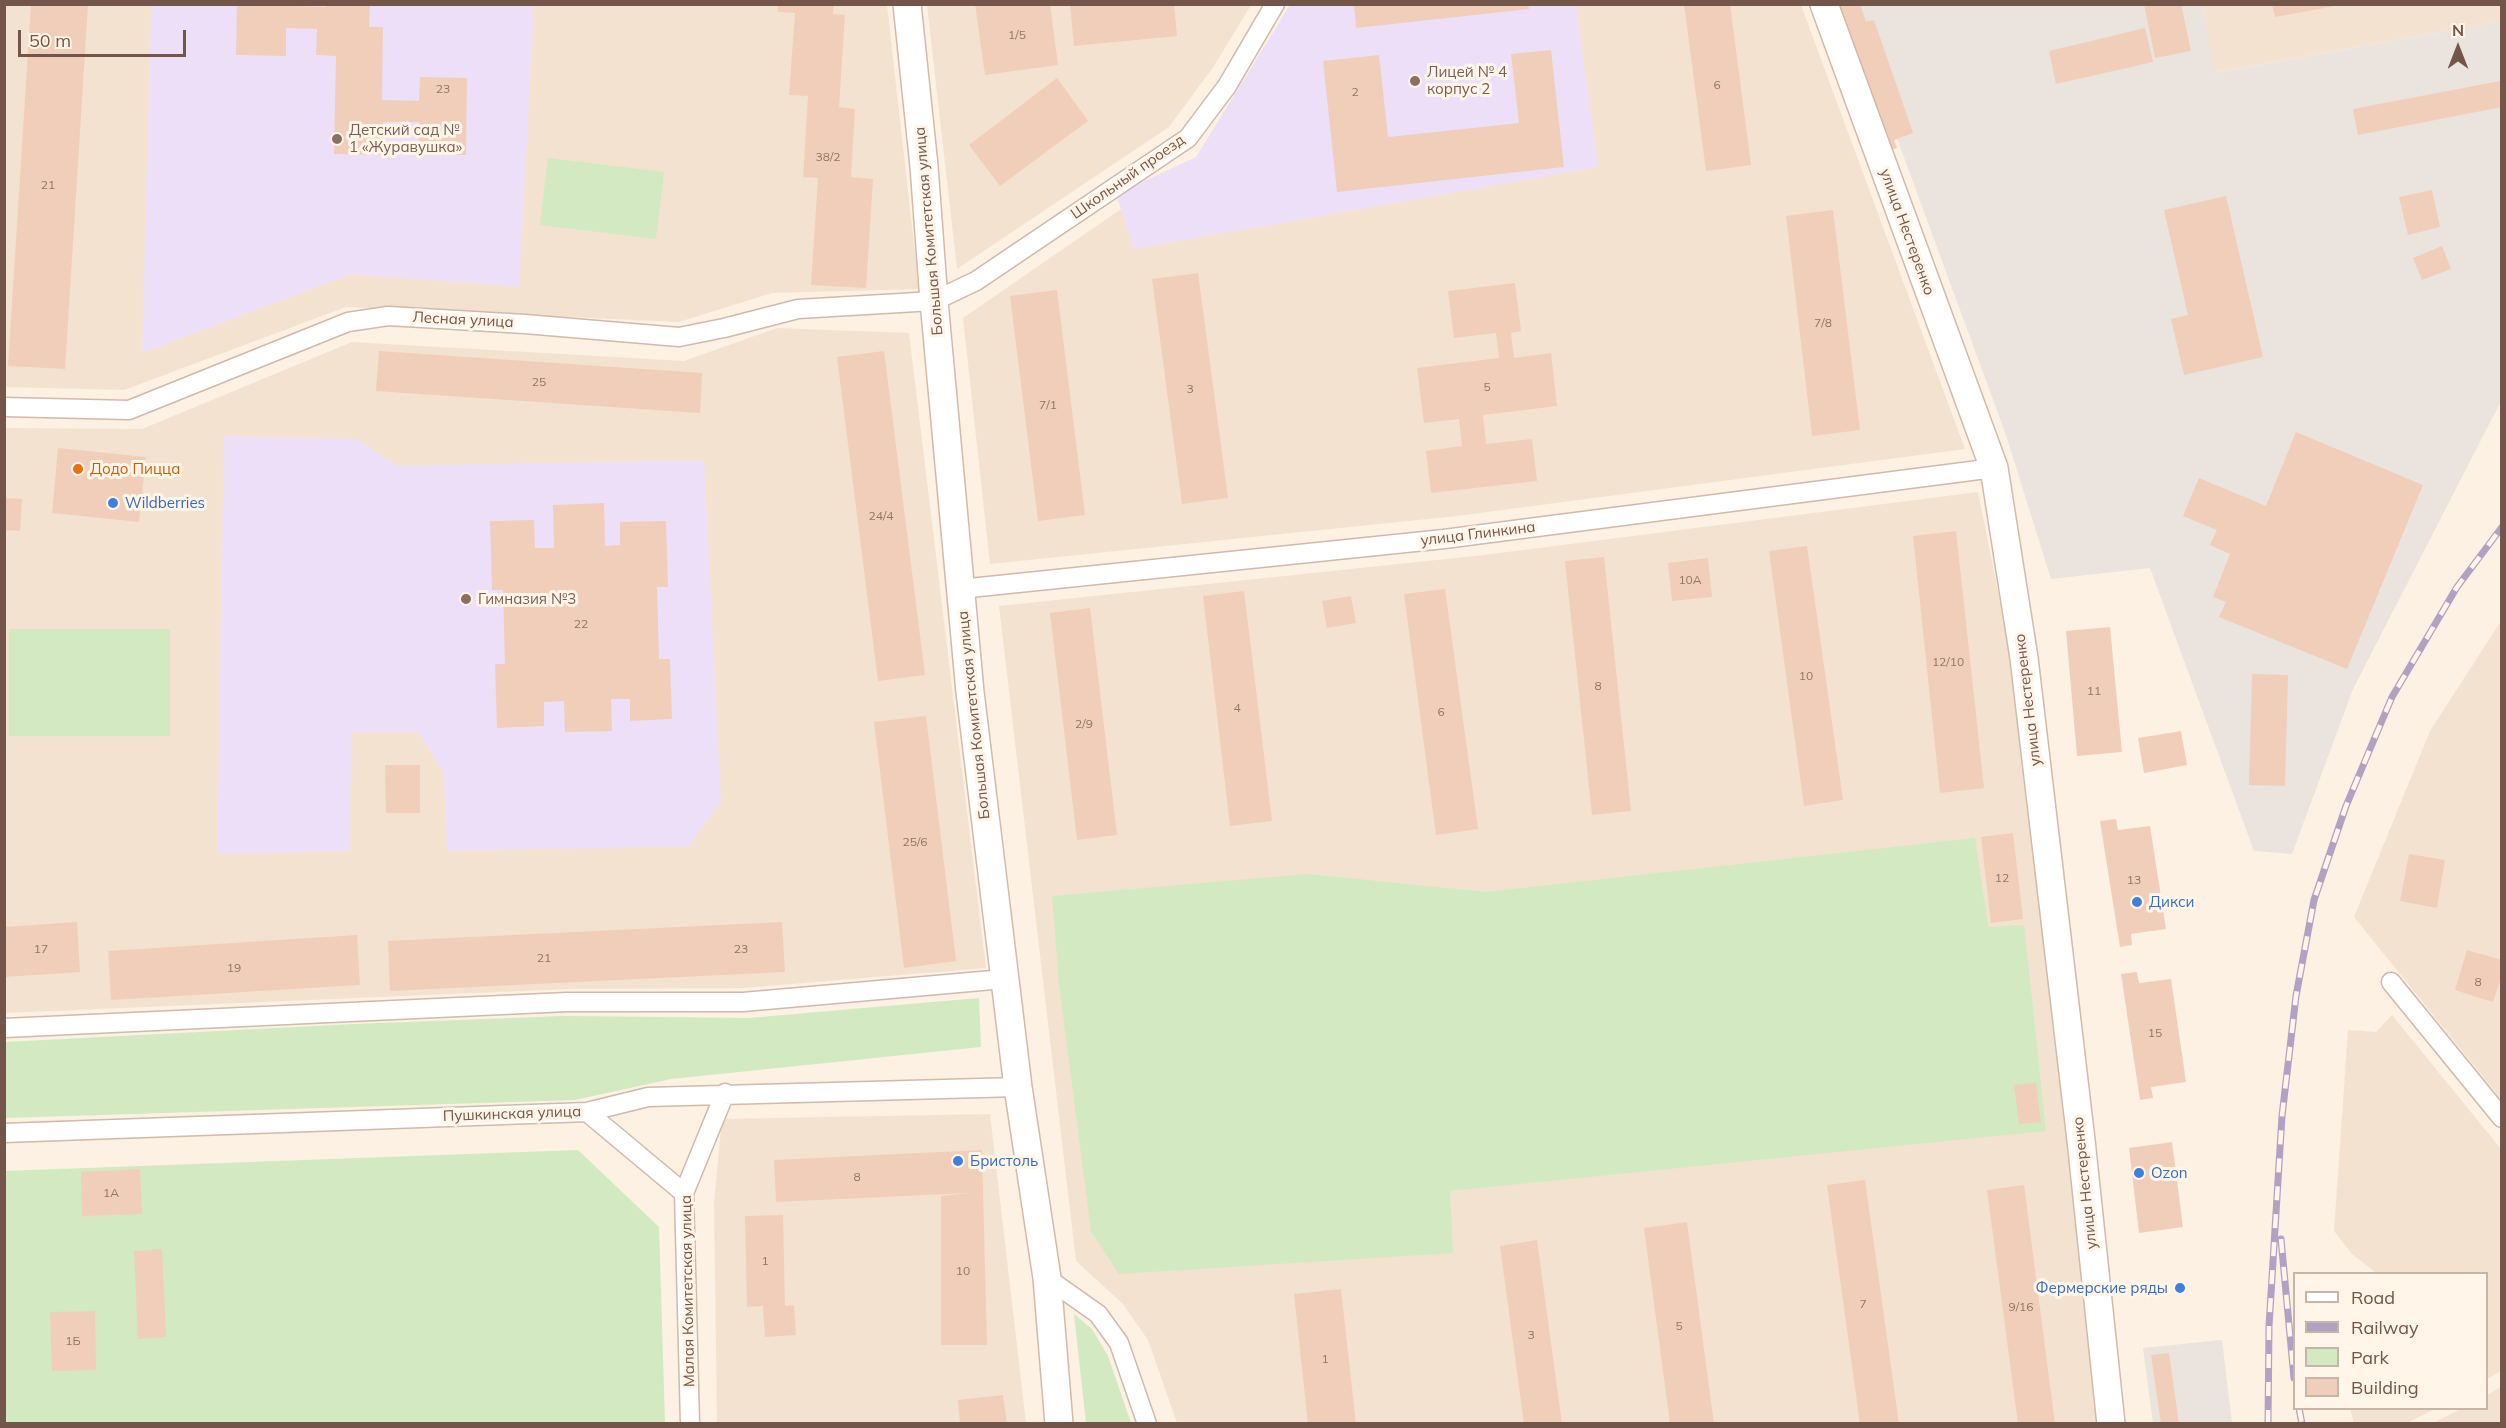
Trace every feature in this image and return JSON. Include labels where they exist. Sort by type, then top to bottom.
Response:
[{"type":"street","name":"Большая Комитетская улица","points":[[907,4],[924,166],[960,589],[1004,979],[1047,1278],[1059,1424]]},
{"type":"street","name":"Школьный проезд","points":[[934,301],[976,281],[1188,138],[1227,86],[1275,4]]},
{"type":"street","name":"улица Нестеренко","points":[[1824,4],[1994,468],[2024,658],[2083,1159],[2111,1424]]},
{"type":"street","name":"Лесная улица","points":[[4,407],[129,410],[348,322],[388,316],[525,324],[679,337],[798,309],[934,301]]},
{"type":"street","name":"улица Глинкина","points":[[960,589],[1444,539],[1994,468]]},
{"type":"street","points":[[4,1028],[567,1002],[743,1002],[1004,979]]},
{"type":"street","points":[[2391,982],[2502,1118]]},
{"type":"street","name":"Пушкинская улица","points":[[4,1133],[587,1112],[648,1097],[725,1093],[1018,1087]]},
{"type":"street","name":"Малая Комитетская улица","points":[[690,1424],[684,1193],[725,1093]]},
{"type":"street","points":[[587,1112],[684,1193]]},
{"type":"street","points":[[1047,1278],[1098,1314],[1119,1343],[1147,1424]]},
{"type":"shaded area","points":[[5,5],[887,5],[919,289],[772,293],[679,322],[346,307],[124,390],[5,387]]},
{"type":"shaded area","name":"Детский сад № 1 «Журавушка»","points":[[151,5],[534,5],[519,287],[351,274],[142,353]]},
{"type":"shaded area","points":[[927,5],[1251,5],[1214,66],[1169,127],[957,269]]},
{"type":"shaded area","name":"Лицей № 4 корпус 2","points":[[1290,5],[1576,5],[1598,167],[1134,249],[1116,194],[1196,157]]},
{"type":"shaded area","points":[[1293,5],[1801,5],[1965,449],[1457,516],[990,564],[963,318],[1198,156]]},
{"type":"shaded area","points":[[1848,5],[2203,5],[2214,73],[2501,21],[2501,401],[2353,689],[2292,854],[2254,851],[2150,568],[2051,579],[2006,435]]},
{"type":"shaded area","points":[[2203,5],[2501,5],[2501,21],[2213,73]]},
{"type":"shaded area","points":[[777,328],[909,333],[986,968],[743,988],[569,989],[5,1013],[4,428],[142,429],[352,342],[684,361]]},
{"type":"shaded area","name":"Гимназия №3","points":[[224,436],[357,439],[397,466],[704,460],[721,802],[689,846],[447,851],[444,774],[418,732],[351,732],[350,851],[217,854]]},
{"type":"shaded area","points":[[1978,492],[2012,661],[2098,1423],[1177,1423],[1148,1340],[1123,1304],[1076,1261],[999,606],[1484,555]]},
{"type":"shaded area","points":[[2501,621],[2501,1099],[2354,917],[2430,731]]},
{"type":"shaded area","points":[[2392,1015],[2501,1149],[2501,1371],[2488,1378],[2488,1272],[2375,1272],[2352,1254],[2334,1231],[2348,1030],[2376,1032]]},
{"type":"shaded area","points":[[990,1114],[1026,1423],[717,1424],[714,1202],[722,1119]]},
{"type":"shaded area","points":[[2222,1340],[2232,1423],[2153,1423],[2143,1348]]},
{"type":"shaded area","points":[[2501,1387],[2501,1423],[2433,1423],[2459,1410],[2488,1410],[2488,1394]]},
{"type":"shaded area","points":[[2351,1410],[2433,1410],[2405,1424],[2354,1423]]},
{"type":"green space","points":[[548,158],[664,172],[656,239],[540,225]]},
{"type":"green space","points":[[9,629],[170,629],[170,736],[9,736]]},
{"type":"green space","points":[[1975,838],[1988,927],[2024,925],[2046,1131],[1450,1191],[1453,1253],[1119,1274],[1091,1231],[1059,984],[1052,896],[1307,874],[1486,892]]},
{"type":"green space","points":[[979,998],[981,1047],[671,1079],[575,1100],[5,1118],[5,1042],[563,1016],[749,1018]]},
{"type":"green space","points":[[578,1150],[659,1227],[665,1423],[5,1423],[4,1171]]},
{"type":"green space","points":[[1074,1314],[1092,1329],[1108,1356],[1131,1423],[1086,1423]]},
{"type":"building","points":[[31,4],[88,4],[65,369],[8,366]]},
{"type":"building","points":[[237,4],[326,7],[326,4],[370,4],[369,27],[383,27],[382,100],[419,101],[420,77],[467,78],[466,155],[418,154],[419,122],[383,122],[382,155],[334,154],[336,56],[316,55],[317,29],[286,28],[286,56],[236,55]]},
{"type":"building","points":[[778,4],[834,4],[833,14],[845,15],[839,107],[855,109],[851,177],[873,179],[866,288],[811,285],[818,178],[803,177],[808,96],[789,95],[795,13],[778,12]]},
{"type":"building","points":[[975,4],[1050,4],[1058,65],[985,75]]},
{"type":"building","points":[[1070,4],[1174,4],[1177,36],[1074,46]]},
{"type":"building","points":[[1354,4],[1528,4],[1529,9],[1356,28]]},
{"type":"building","points":[[1684,4],[1730,4],[1751,165],[1706,171]]},
{"type":"building","points":[[1831,4],[1860,4],[1866,22],[1874,20],[1913,133],[1894,140],[1897,148],[1883,153]]},
{"type":"building","points":[[2144,4],[2181,4],[2191,51],[2155,58]]},
{"type":"building","points":[[2272,4],[2335,4],[2335,6],[2275,17]]},
{"type":"building","points":[[2145,28],[2153,62],[2056,84],[2049,51]]},
{"type":"building","points":[[1551,50],[1564,167],[1337,192],[1323,61],[1379,55],[1388,137],[1519,123],[1511,54]]},
{"type":"building","points":[[1057,78],[1088,121],[1000,186],[969,145]]},
{"type":"building","points":[[2500,81],[2502,107],[2358,135],[2353,109]]},
{"type":"building","points":[[2432,190],[2440,227],[2408,235],[2399,197]]},
{"type":"building","points":[[2226,196],[2263,357],[2184,375],[2171,319],[2188,315],[2164,210]]},
{"type":"building","points":[[1833,210],[1860,430],[1812,436],[1786,216]]},
{"type":"building","points":[[2442,246],[2451,269],[2422,280],[2413,258]]},
{"type":"building","points":[[1198,273],[1228,498],[1182,504],[1152,279]]},
{"type":"building","points":[[1515,283],[1521,331],[1511,333],[1514,358],[1551,353],[1557,406],[1483,415],[1486,444],[1532,439],[1537,481],[1431,493],[1426,451],[1462,446],[1459,419],[1424,423],[1417,368],[1499,358],[1496,333],[1454,338],[1448,291]]},
{"type":"building","points":[[1057,290],[1085,515],[1038,521],[1010,296]]},
{"type":"building","points":[[379,351],[702,373],[700,413],[376,391]]},
{"type":"building","points":[[884,351],[925,675],[878,681],[837,357]]},
{"type":"building","points":[[2296,432],[2423,485],[2347,669],[2219,617],[2226,602],[2213,597],[2230,554],[2210,545],[2217,530],[2183,516],[2199,478],[2266,506]]},
{"type":"building","points":[[58,448],[146,457],[139,522],[52,513]]},
{"type":"building","points":[[4,498],[22,499],[20,531],[4,530]]},
{"type":"building","points":[[604,503],[605,546],[620,545],[620,522],[666,521],[668,587],[657,587],[659,659],[670,659],[672,719],[630,721],[630,699],[611,699],[612,731],[565,732],[564,701],[544,702],[544,726],[497,728],[495,664],[505,664],[503,590],[492,590],[490,521],[534,520],[535,548],[554,548],[553,505]]},
{"type":"building","points":[[1956,531],[1984,788],[1940,793],[1913,536]]},
{"type":"building","points":[[1807,546],[1843,800],[1804,806],[1769,551]]},
{"type":"building","points":[[1604,557],[1631,811],[1592,815],[1565,561]]},
{"type":"building","points":[[1708,558],[1712,597],[1672,601],[1668,563]]},
{"type":"building","points":[[1445,589],[1478,829],[1436,835],[1404,594]]},
{"type":"building","points":[[1244,591],[1272,821],[1230,826],[1203,596]]},
{"type":"building","points":[[1351,596],[1356,623],[1327,628],[1322,601]]},
{"type":"building","points":[[1090,608],[1117,835],[1077,840],[1050,613]]},
{"type":"building","points":[[2110,627],[2122,752],[2077,756],[2066,631]]},
{"type":"building","points":[[2252,674],[2288,675],[2285,786],[2249,785]]},
{"type":"building","points":[[926,716],[956,961],[904,968],[874,722]]},
{"type":"building","points":[[2181,731],[2187,765],[2144,773],[2138,738]]},
{"type":"building","points":[[385,765],[420,765],[420,813],[386,813]]},
{"type":"building","points":[[2116,819],[2118,830],[2150,826],[2166,929],[2131,934],[2132,945],[2120,947],[2100,821]]},
{"type":"building","points":[[2013,833],[2023,919],[1991,923],[1981,837]]},
{"type":"building","points":[[2409,854],[2445,860],[2437,908],[2400,901]]},
{"type":"building","points":[[77,922],[80,972],[4,977],[4,927]]},
{"type":"building","points":[[782,922],[785,972],[390,991],[388,941]]},
{"type":"building","points":[[357,935],[360,985],[111,1000],[108,951]]},
{"type":"building","points":[[2467,950],[2502,960],[2502,974],[2493,1002],[2455,990]]},
{"type":"building","points":[[2137,972],[2139,983],[2171,979],[2186,1082],[2151,1087],[2153,1098],[2140,1100],[2121,974]]},
{"type":"building","points":[[2036,1083],[2041,1122],[2019,1124],[2014,1085]]},
{"type":"building","points":[[2172,1142],[2183,1227],[2139,1233],[2129,1148]]},
{"type":"building","points":[[982,1150],[987,1345],[941,1345],[941,1196],[969,1193],[776,1202],[774,1160]]},
{"type":"building","points":[[140,1169],[142,1214],[82,1216],[81,1172]]},
{"type":"building","points":[[1865,1180],[1899,1424],[1860,1424],[1827,1185]]},
{"type":"building","points":[[2024,1185],[2055,1424],[2018,1424],[1987,1190]]},
{"type":"building","points":[[783,1215],[785,1306],[794,1305],[796,1335],[765,1337],[763,1306],[747,1307],[745,1216]]},
{"type":"building","points":[[1687,1222],[1714,1424],[1670,1424],[1644,1228]]},
{"type":"building","points":[[1537,1240],[1562,1424],[1524,1424],[1500,1246]]},
{"type":"building","points":[[162,1249],[166,1337],[138,1339],[134,1251]]},
{"type":"building","points":[[1341,1289],[1356,1424],[1308,1424],[1294,1294]]},
{"type":"building","points":[[95,1311],[96,1370],[52,1371],[50,1312]]},
{"type":"building","points":[[2169,1353],[2179,1424],[2161,1424],[2151,1355]]},
{"type":"building","points":[[1003,1395],[1007,1424],[960,1424],[958,1400]]},
{"type":"railway","points":[[2268,1424],[2269,1326],[2282,1116],[2296,996],[2314,900],[2346,806],[2392,697],[2457,587],[2502,527]]},
{"type":"railway","points":[[2281,1239],[2293,1367]]},
{"type":"railway","points":[[2299,1410],[2302,1424]]},
{"type":"place","name":"Лицей № 4 корпус 2","points":[[1415,81]]},
{"type":"place","name":"Детский сад № 1 «Журавушка»","points":[[337,139]]},
{"type":"place","name":"Додо Пицца","points":[[78,469]]},
{"type":"place","name":"Wildberries","points":[[113,503]]},
{"type":"place","name":"Гимназия №3","points":[[466,599]]},
{"type":"place","name":"Дикси","points":[[2137,902]]},
{"type":"place","name":"Бристоль","points":[[958,1161]]},
{"type":"place","name":"Ozon","points":[[2139,1173]]},
{"type":"place","name":"Фермерские ряды","points":[[2180,1288]]}]
